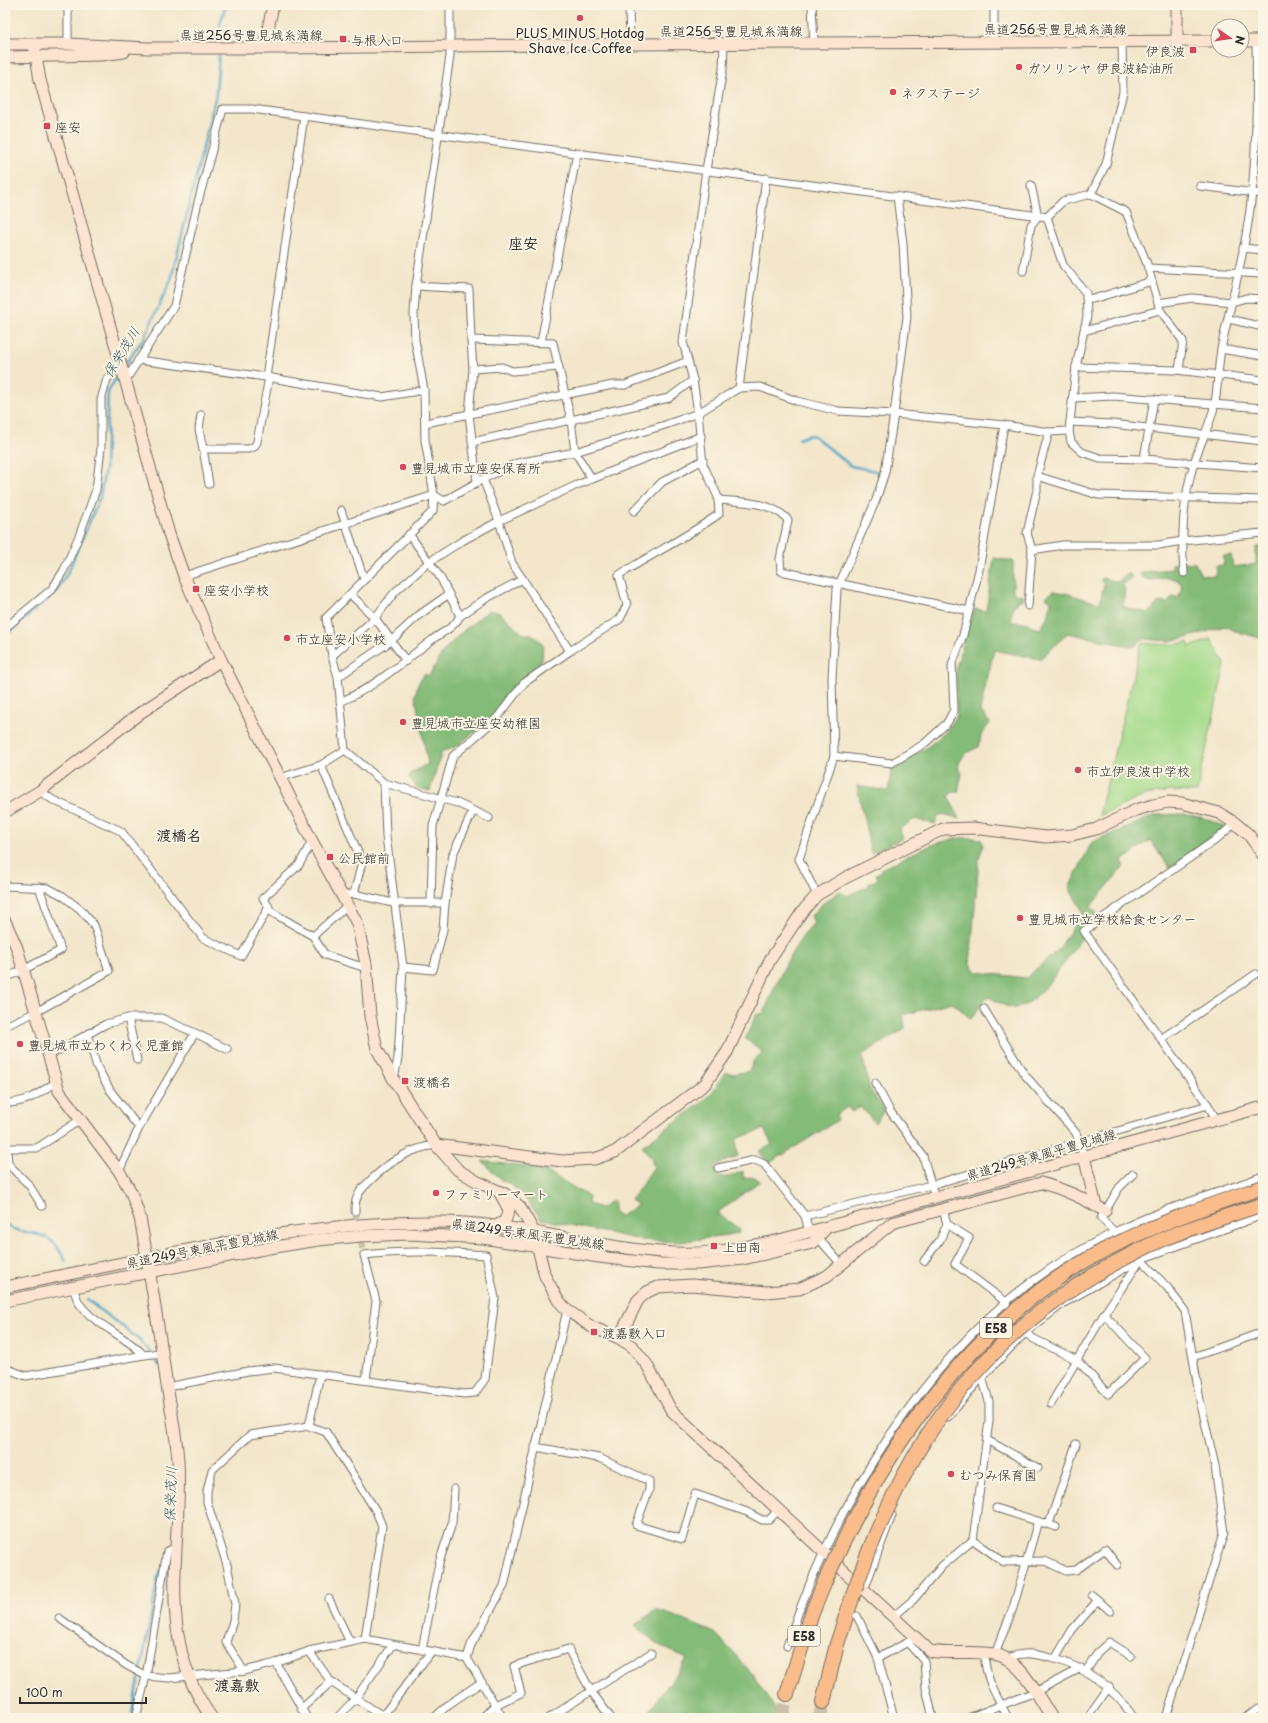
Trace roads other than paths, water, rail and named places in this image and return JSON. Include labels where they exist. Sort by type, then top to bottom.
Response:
[{"type":"highway","name":"E58","points":[[787,1694],[812,1613],[848,1530],[869,1491],[905,1436],[958,1366],[1006,1318],[1057,1279],[1110,1248],[1189,1213],[1263,1187]]},
{"type":"highway","name":"E58","points":[[823,1702],[837,1644],[859,1589],[882,1518],[900,1480],[920,1445],[946,1407],[971,1376],[1002,1343],[1040,1310],[1109,1266],[1161,1240],[1263,1204]]},
{"type":"street","points":[[68,5],[68,44]]},
{"type":"street","points":[[264,48],[273,5]]},
{"type":"street","points":[[450,5],[450,46],[416,286],[414,313],[416,340],[424,390],[425,440],[434,495],[433,511],[326,618],[332,656],[338,677],[345,750],[384,783],[441,799],[489,818]]},
{"type":"street","points":[[629,5],[630,44]]},
{"type":"street","points":[[812,5],[814,44]]},
{"type":"street","points":[[994,5],[994,42]]},
{"type":"street","points":[[1177,5],[1177,42]]},
{"type":"street","name":"県道256号豊見城糸満線","points":[[5,44],[68,44],[148,48],[264,48],[630,44],[1210,41]]},
{"type":"street","points":[[1184,573],[1182,541],[1187,497],[1194,463],[1206,434],[1215,403],[1221,350],[1229,319],[1243,248],[1252,192],[1256,100],[1261,41],[1250,41]]},
{"type":"street","points":[[1091,194],[1106,164],[1123,92],[1122,42]]},
{"type":"street","points":[[34,44],[42,87],[169,534],[184,576],[221,660],[312,841],[348,898],[357,923],[366,968],[370,1016],[377,1049],[394,1080],[436,1145],[458,1170],[467,1177],[498,1190],[520,1207],[534,1232],[542,1268],[549,1285],[567,1310],[592,1327],[620,1338],[633,1347],[647,1365],[671,1410],[824,1552],[859,1589],[893,1617],[911,1640],[924,1661],[926,1688],[933,1718]]},
{"type":"street","points":[[431,904],[433,826],[453,756],[497,718],[524,683],[620,619],[627,605],[619,575],[646,558],[694,532],[719,514],[718,500],[703,460],[693,380],[683,342],[706,170],[722,77],[724,44]]},
{"type":"street","name":"県道256号豊見城糸満線","points":[[5,57],[100,55],[148,48]]},
{"type":"street","points":[[5,628],[52,589],[64,570],[79,536],[96,490],[101,448],[101,400],[107,379],[123,372],[138,360],[174,306],[198,202],[223,109],[252,108],[1047,217]]},
{"type":"street","points":[[203,449],[248,450],[254,447],[257,442],[268,377],[304,116]]},
{"type":"street","points":[[541,342],[577,153]]},
{"type":"street","points":[[740,388],[766,178]]},
{"type":"street","points":[[1031,185],[1038,216]]},
{"type":"street","points":[[1200,186],[1263,194]]},
{"type":"street","points":[[1047,217],[1063,201],[1091,194],[1126,212],[1148,268],[1159,306],[1183,341],[1179,370]]},
{"type":"street","points":[[818,895],[799,859],[834,756],[832,678],[837,589],[876,500],[885,472],[907,317],[903,244],[897,196]]},
{"type":"street","points":[[1023,271],[1031,225],[1038,216]]},
{"type":"street","points":[[1047,217],[1063,266],[1086,293],[1087,317],[1076,368],[1069,431],[1071,442],[1082,452],[1100,458],[1144,459],[1263,468]]},
{"type":"street","points":[[1243,248],[1263,250]]},
{"type":"street","points":[[1148,268],[1263,274]]},
{"type":"street","points":[[1086,297],[1093,299],[1152,281]]},
{"type":"street","points":[[416,286],[469,289],[473,369],[470,414],[472,442],[480,481],[499,521],[512,563],[570,651]]},
{"type":"street","points":[[1084,331],[1159,306],[1192,298],[1232,302],[1246,298],[1263,299]]},
{"type":"street","points":[[1229,319],[1263,327]]},
{"type":"street","points":[[471,340],[553,343],[571,420],[575,452],[592,479]]},
{"type":"street","points":[[1221,350],[1263,356]]},
{"type":"street","points":[[138,360],[268,377],[382,397],[424,390]]},
{"type":"street","points":[[425,423],[565,394],[613,385],[625,385],[688,361]]},
{"type":"street","points":[[473,369],[502,367],[512,371],[559,367]]},
{"type":"street","points":[[1076,368],[1179,370],[1263,380]]},
{"type":"street","points":[[472,442],[668,398],[693,380]]},
{"type":"street","points":[[184,576],[434,495],[444,501],[517,463],[575,452],[698,413],[740,388],[760,387],[797,401],[838,411],[894,414],[1004,425],[1048,432],[1069,431]]},
{"type":"street","points":[[1073,398],[1113,396],[1263,408]]},
{"type":"street","points":[[1144,459],[1154,399]]},
{"type":"street","points":[[201,415],[199,429],[209,484]]},
{"type":"street","points":[[1070,422],[1149,428],[1263,441]]},
{"type":"street","points":[[834,756],[892,764],[924,744],[947,723],[954,710],[952,665],[963,635],[979,570],[1004,425]]},
{"type":"street","points":[[1028,606],[1032,550],[1027,533],[1037,490],[1037,476],[1048,432]]},
{"type":"street","points":[[332,656],[375,618],[395,592],[429,562],[462,541],[499,521],[592,479],[701,436]]},
{"type":"street","points":[[634,511],[662,482],[703,460]]},
{"type":"street","points":[[1037,476],[1098,495],[1263,500]]},
{"type":"street","points":[[718,500],[744,502],[765,506],[782,512],[788,520],[780,559],[781,571],[969,611]]},
{"type":"street","points":[[341,510],[344,524],[364,580]]},
{"type":"street","points":[[1032,550],[1064,545],[1159,545],[1182,541],[1263,533]]},
{"type":"street","points":[[409,534],[449,594],[460,616]]},
{"type":"street","points":[[340,702],[386,678],[433,639],[446,632],[460,616],[485,599],[523,579]]},
{"type":"street","points":[[350,594],[375,618],[406,661]]},
{"type":"street","points":[[338,677],[391,641],[419,614],[449,594]]},
{"type":"street","points":[[5,812],[40,791],[140,713],[221,660]]},
{"type":"street","points":[[280,778],[321,765],[345,750]]},
{"type":"street","points":[[313,936],[348,898],[362,862],[321,765]]},
{"type":"street","points":[[384,783],[386,836],[403,967],[398,1058],[394,1080]]},
{"type":"street","points":[[40,791],[52,800],[121,831],[203,938],[241,956],[268,910],[269,907],[263,898],[299,865],[312,841]]},
{"type":"street","points":[[355,1211],[356,1196],[361,1189],[388,1164],[413,1150],[436,1145],[562,1161],[594,1159],[615,1152],[705,1084],[727,1052],[770,960],[802,912],[818,895],[845,878],[943,829],[973,828],[1046,837],[1072,835],[1096,829],[1136,810],[1168,802],[1182,803],[1207,808],[1219,813],[1235,823],[1249,835],[1263,855]]},
{"type":"street","points":[[403,967],[433,970],[443,930],[445,903],[453,854],[473,811]]},
{"type":"street","points":[[1216,1119],[1208,1104],[1084,930],[1217,839],[1235,823]]},
{"type":"street","points":[[5,886],[48,888],[63,896],[80,909],[94,925],[109,971],[36,1012],[5,1026]]},
{"type":"street","points":[[5,978],[61,950],[39,887]]},
{"type":"street","points":[[348,898],[394,903],[445,903]]},
{"type":"street","points":[[268,910],[313,936],[325,955],[366,968]]},
{"type":"street","points":[[5,921],[17,948],[59,1090],[119,1172],[136,1204],[140,1218],[150,1273],[178,1459],[178,1507],[174,1598],[178,1635],[189,1676],[212,1718]]},
{"type":"street","points":[[1161,1039],[1256,974]]},
{"type":"street","points":[[984,1009],[1024,1074],[1076,1133],[1101,1208],[1101,1218],[1167,1287],[1185,1311],[1200,1400],[1214,1466],[1224,1533],[1166,1718]]},
{"type":"street","points":[[48,1056],[106,1024],[128,1018],[161,1018],[227,1049]]},
{"type":"street","points":[[128,1018],[137,1060]]},
{"type":"street","points":[[119,1172],[139,1128],[195,1033]]},
{"type":"street","points":[[87,1034],[97,1067],[110,1090],[139,1128]]},
{"type":"street","points":[[5,1103],[19,1103],[31,1098],[56,1082]]},
{"type":"street","points":[[875,1083],[890,1111],[923,1156],[935,1198]]},
{"type":"street","points":[[805,1216],[931,1185],[1208,1104]]},
{"type":"street","name":"県道249号東風平豊見城線","points":[[5,1287],[274,1234],[355,1224],[439,1222],[496,1226],[633,1250],[677,1253],[748,1246],[814,1235],[827,1227],[1263,1106]]},
{"type":"street","points":[[42,1206],[29,1185],[8,1164],[6,1148],[37,1148],[80,1120]]},
{"type":"street","points":[[718,1168],[755,1160],[764,1164],[805,1216],[814,1235],[841,1264]]},
{"type":"street","points":[[1101,1208],[1133,1174]]},
{"type":"street","points":[[788,1646],[798,1612],[824,1552],[874,1460],[920,1394],[958,1348],[1006,1302],[1052,1267],[1114,1232],[1141,1219],[1263,1176]]},
{"type":"street","points":[[620,1338],[631,1310],[638,1300],[647,1292],[658,1287],[692,1285],[768,1292],[799,1289],[827,1276],[892,1223],[943,1209],[1041,1183],[1059,1187],[1101,1208]]},
{"type":"street","points":[[496,1226],[505,1221],[509,1210],[498,1190]]},
{"type":"street","points":[[924,1261],[940,1240],[947,1224],[943,1209]]},
{"type":"street","points":[[859,1589],[912,1465],[926,1443],[982,1377],[1026,1333],[1064,1304],[1117,1271],[1141,1259],[1263,1215]]},
{"type":"street","points":[[947,1224],[969,1238],[955,1264],[1006,1302],[1026,1333],[1034,1339],[1076,1360],[1108,1394],[1145,1358],[1104,1314]]},
{"type":"street","name":"県道249号東風平豊見城線","points":[[5,1301],[269,1248],[318,1240],[361,1236],[409,1234],[483,1238],[631,1261],[658,1264],[698,1264],[719,1263],[769,1254],[813,1243],[814,1235]]},
{"type":"street","points":[[167,1387],[248,1371],[274,1368],[464,1394],[475,1393],[485,1380],[495,1298],[486,1255],[421,1251],[394,1251],[364,1255],[376,1301],[366,1380]]},
{"type":"street","points":[[1051,1404],[1104,1314],[1141,1259]]},
{"type":"street","points":[[73,1288],[79,1303],[97,1321],[134,1344],[144,1354]]},
{"type":"street","points":[[467,1658],[471,1645],[504,1586],[567,1310]]},
{"type":"street","points":[[1193,1357],[1263,1332]]},
{"type":"street","points":[[5,1368],[26,1376],[144,1354],[162,1353]]},
{"type":"street","points":[[309,1426],[320,1374]]},
{"type":"street","points":[[893,1617],[914,1599],[942,1566],[973,1540],[987,1440],[989,1401],[982,1377]]},
{"type":"street","points":[[244,1671],[226,1642],[233,1621],[235,1604],[228,1566],[207,1502],[207,1491],[212,1470],[250,1435],[309,1426],[326,1432],[376,1511],[382,1526],[365,1640]]},
{"type":"street","points":[[987,1440],[1038,1468]]},
{"type":"street","points":[[996,1508],[1052,1526],[1076,1444]]},
{"type":"street","points":[[535,1447],[599,1458],[648,1481],[648,1490],[636,1525],[682,1539],[695,1494],[747,1512],[762,1520],[769,1520],[779,1510]]},
{"type":"street","points":[[422,1650],[439,1563],[452,1523],[454,1489]]},
{"type":"street","points":[[995,1654],[1013,1608],[1038,1521]]},
{"type":"street","points":[[973,1540],[1004,1562],[1045,1562],[1066,1571],[1076,1570],[1105,1549],[1117,1565]]},
{"type":"street","points":[[136,1718],[146,1676],[167,1551],[176,1548]]},
{"type":"street","points":[[1092,1595],[1110,1611]]},
{"type":"street","points":[[329,1599],[350,1642]]},
{"type":"street","points":[[1055,1659],[1072,1630],[1098,1600]]},
{"type":"street","points":[[857,1616],[878,1658],[894,1718]]},
{"type":"street","points":[[59,1618],[126,1665],[146,1676],[169,1678],[244,1671],[276,1663],[308,1651],[365,1640],[467,1658],[503,1718]]},
{"type":"street","points":[[878,1658],[911,1640]]},
{"type":"street","points":[[911,1640],[930,1651],[946,1654],[995,1654],[1016,1664],[1052,1718]]},
{"type":"street","points":[[968,1718],[1002,1706],[1084,1670],[1099,1651],[1109,1642],[1131,1656]]},
{"type":"street","points":[[337,1718],[355,1699],[393,1645]]},
{"type":"street","points":[[482,1718],[495,1705],[521,1693],[514,1666],[568,1649],[591,1691],[611,1718]]},
{"type":"street","points":[[308,1651],[331,1682],[383,1717],[431,1652]]},
{"type":"street","points":[[548,1718],[651,1653]]},
{"type":"street","points":[[984,1654],[986,1674],[995,1698],[1002,1706],[1008,1718]]},
{"type":"street","points":[[1006,1659],[1024,1654],[1055,1659],[1084,1670],[1109,1687],[1134,1718]]},
{"type":"street","points":[[276,1663],[307,1718]]},
{"type":"street","points":[[301,1709],[331,1682]]},
{"type":"street","points":[[434,1718],[449,1704],[482,1682]]},
{"type":"street","points":[[1087,1718],[1109,1687]]},
{"type":"street","points":[[1246,1718],[1263,1705]]},
{"type":"waterway","name":"保栄茂川","points":[[220,41],[220,24],[226,5]]},
{"type":"waterway","name":"保栄茂川","points":[[124,366],[144,338],[171,280],[216,94],[219,55]]},
{"type":"waterway","name":"保栄茂川","points":[[5,636],[57,591],[68,572],[100,497],[105,470],[108,392],[119,373]]},
{"type":"waterway","points":[[799,439],[809,435],[814,436],[851,466],[880,472]]},
{"type":"waterway","name":"保栄茂川","points":[[5,1225],[17,1230],[48,1238],[57,1246],[66,1261]]},
{"type":"waterway","name":"保栄茂川","points":[[87,1299],[136,1337],[153,1355],[159,1366]]},
{"type":"waterway","name":"保栄茂川","points":[[132,1718],[158,1577],[161,1570]]},
{"type":"tunnel","points":[[355,1211],[364,1255]]},
{"type":"tunnel","points":[[782,1718],[787,1694]]},
{"type":"tunnel","points":[[820,1718],[823,1702]]},
{"type":"place","name":"PLUS MINUS Hotdog Shave Ice Coffee","points":[[580,18]]},
{"type":"place","name":"与根入口","points":[[343,39]]},
{"type":"place","name":"伊良波","points":[[1193,50]]},
{"type":"place","name":"ガソリンヤ 伊良波給油所","points":[[1019,67]]},
{"type":"place","name":"ネクステージ","points":[[893,92]]},
{"type":"place","name":"座安","points":[[47,126]]},
{"type":"place","name":"豊見城市立座安保育所","points":[[403,467]]},
{"type":"place","name":"座安小学校","points":[[196,589]]},
{"type":"place","name":"市立座安小学校","points":[[287,638]]},
{"type":"place","name":"豊見城市立座安幼稚園","points":[[403,722]]},
{"type":"place","name":"市立伊良波中学校","points":[[1078,770]]},
{"type":"place","name":"公民館前","points":[[330,857]]},
{"type":"place","name":"豊見城市立学校給食センター","points":[[1020,918]]},
{"type":"place","name":"豊見城市立わくわく児童館","points":[[20,1044]]},
{"type":"place","name":"渡橋名","points":[[405,1081]]},
{"type":"place","name":"ファミリーマート","points":[[436,1193]]},
{"type":"place","name":"上田南","points":[[714,1246]]},
{"type":"place","name":"渡嘉敷入口","points":[[594,1332]]},
{"type":"place","name":"むつみ保育園","points":[[951,1474]]},
{"type":"district","name":"座安","points":[[523,242]]},
{"type":"district","name":"渡橋名","points":[[179,834]]},
{"type":"district","name":"渡嘉敷","points":[[237,1684]]}]
